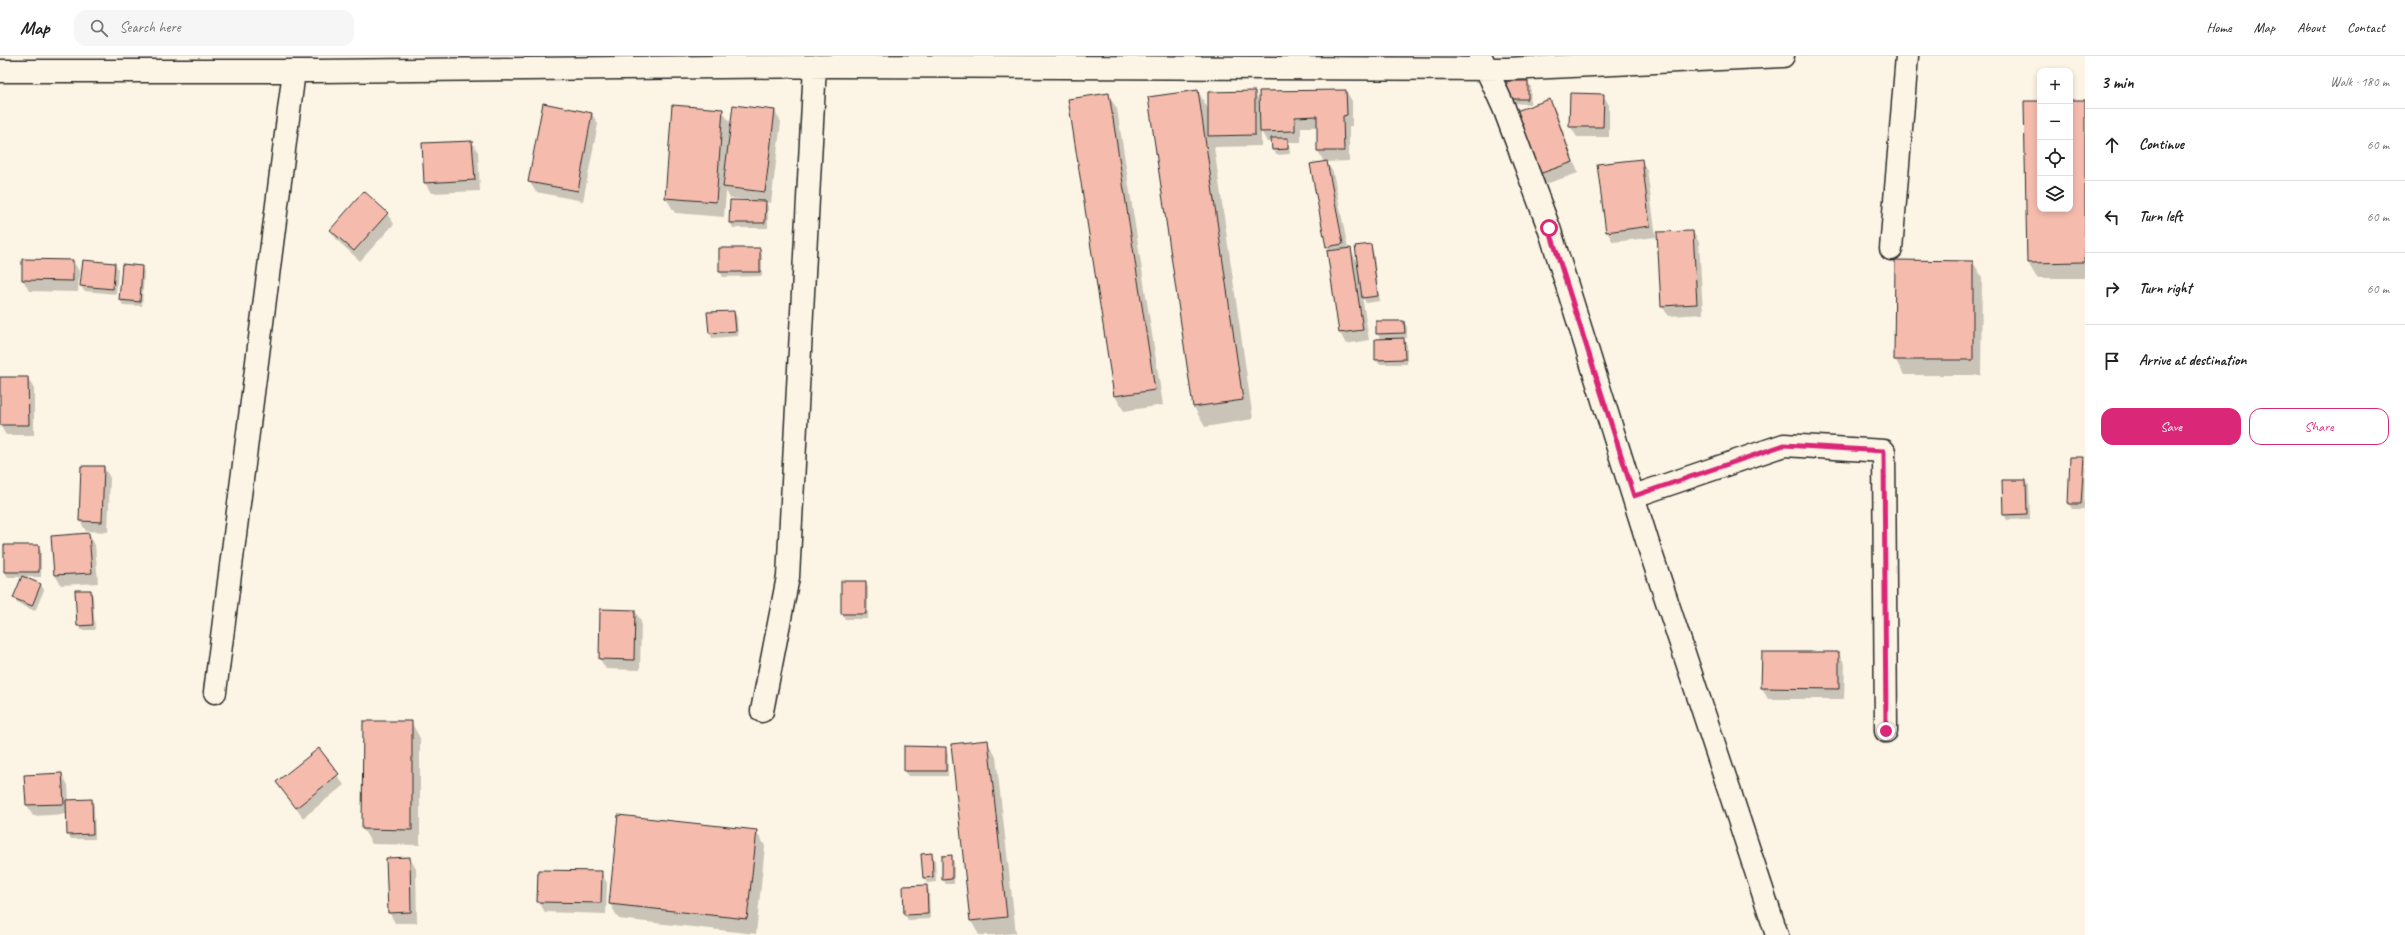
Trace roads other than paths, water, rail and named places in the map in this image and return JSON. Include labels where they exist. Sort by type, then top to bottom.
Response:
[{"type":"street","points":[[0,71],[181,64],[294,71],[815,66],[1483,63],[1783,56]]},
{"type":"street","points":[[1891,249],[1906,56]]},
{"type":"street","points":[[1483,63],[1504,108],[1549,228],[1634,496],[1777,935]]},
{"type":"street","points":[[762,710],[788,577],[815,66]]},
{"type":"street","points":[[215,692],[294,71]]},
{"type":"street","points":[[1634,496],[1784,445],[1884,451],[1886,731]]}]
